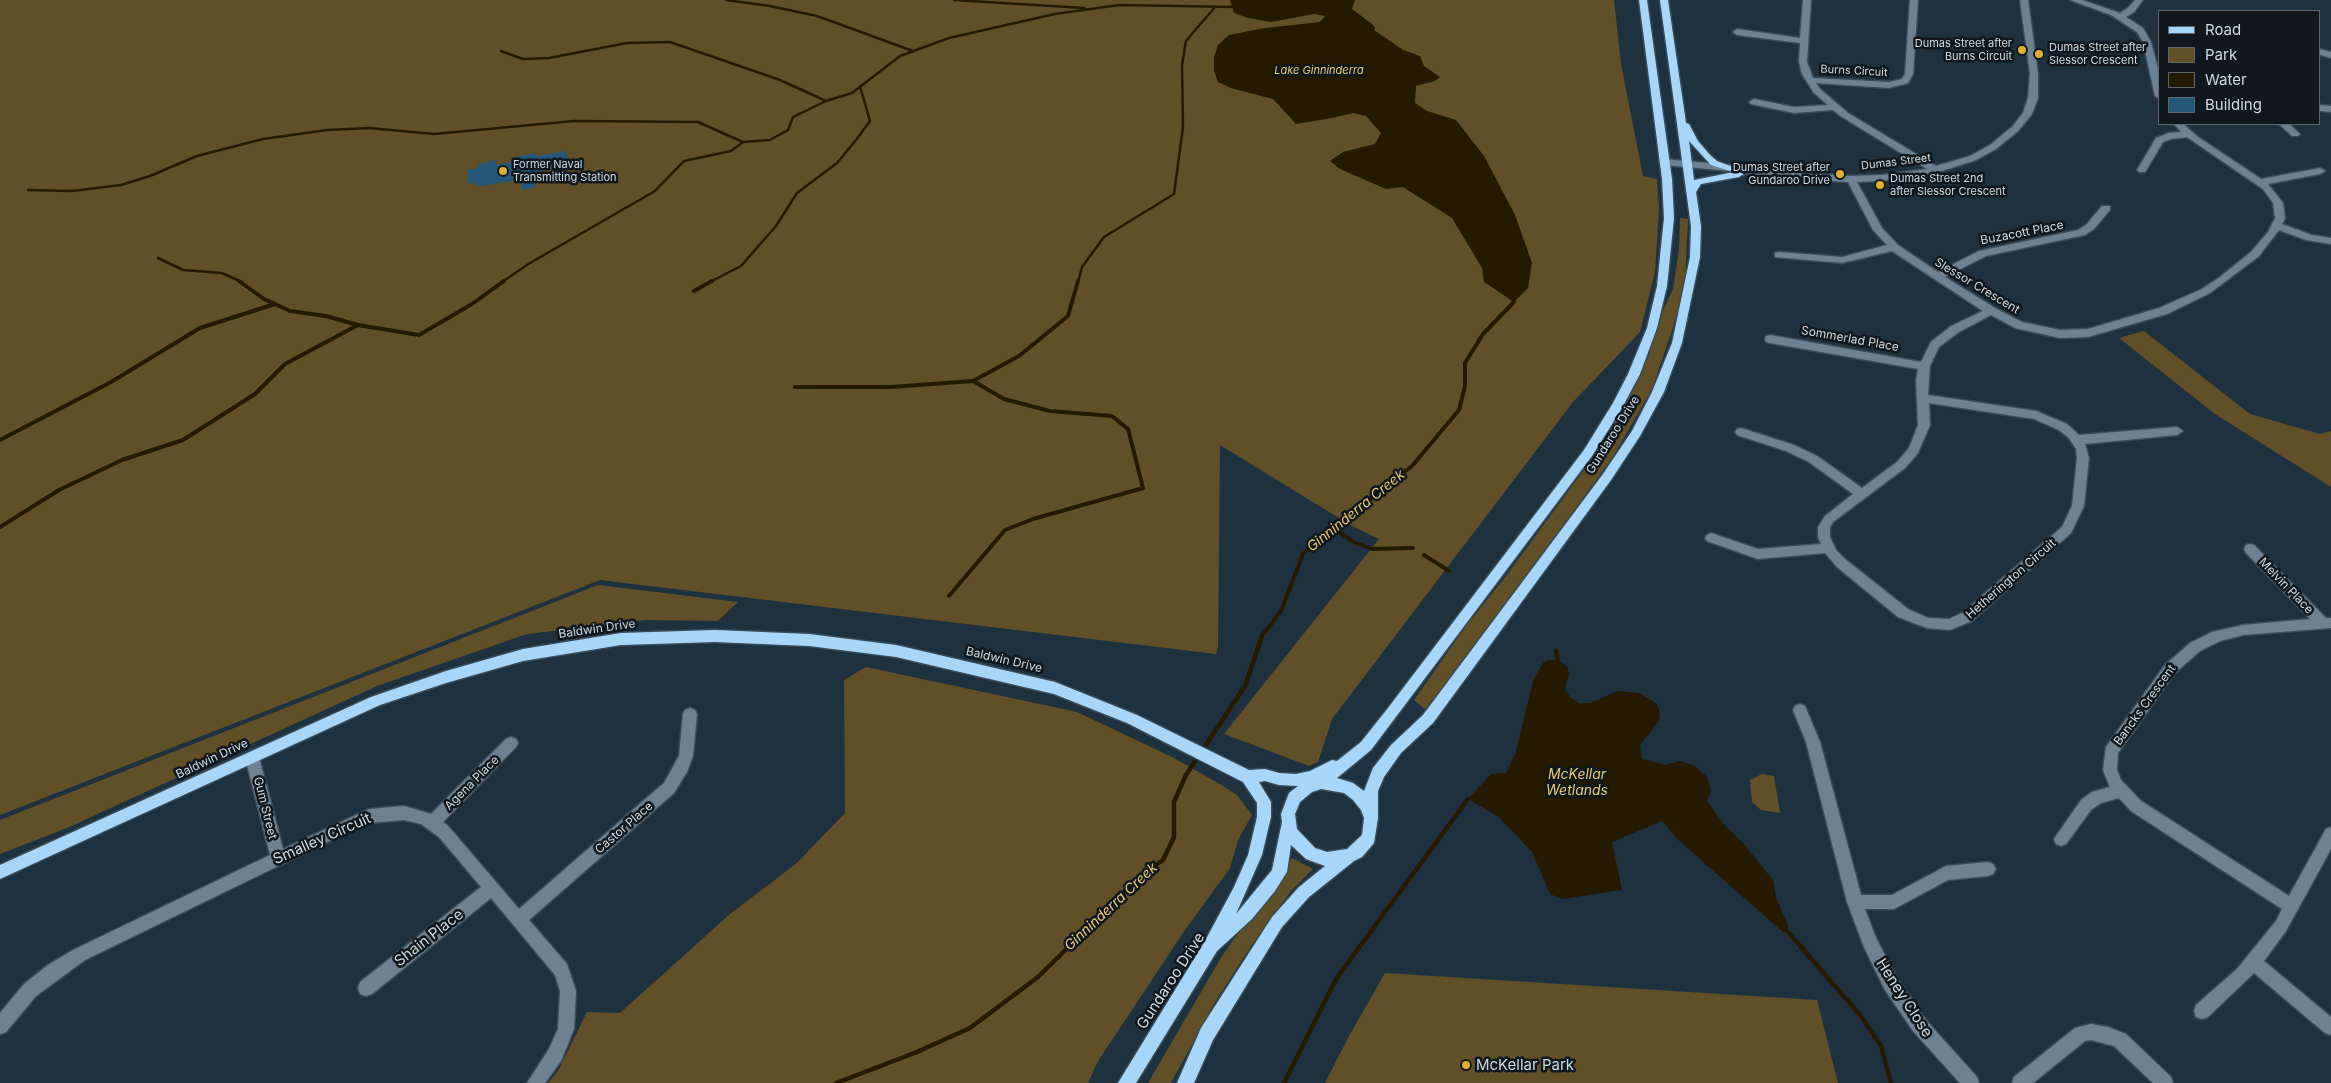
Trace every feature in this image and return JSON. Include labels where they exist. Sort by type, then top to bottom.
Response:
[{"type":"main road","name":"Gundaroo Drive","points":[[1321,783],[1366,746],[1588,453],[1634,374],[1652,328],[1665,269],[1669,218],[1665,164],[1643,0]]},
{"type":"main road","name":"Gundaroo Drive","points":[[1371,818],[1371,791],[1378,773],[1396,749],[1428,719],[1581,513],[1636,433],[1658,392],[1677,343],[1688,298],[1695,257],[1696,226],[1664,0]]},
{"type":"main road","points":[[1682,117],[1694,142],[1707,157],[1714,163],[1730,168]]},
{"type":"main road","points":[[1691,192],[1698,182],[1739,174]]},
{"type":"main road","name":"Baldwin Drive","points":[[0,872],[376,701],[446,677],[523,656],[622,639],[715,636],[809,640],[896,651],[1055,688],[1142,724],[1248,777],[1265,775],[1279,779],[1296,780],[1312,777],[1366,746]]},
{"type":"main road","points":[[1211,946],[1239,892],[1255,855],[1264,817],[1264,802],[1248,777]]},
{"type":"main road","points":[[1185,1083],[1207,1034],[1277,922],[1304,892],[1349,856],[1357,852],[1369,838],[1371,818],[1363,800],[1348,788],[1335,784],[1321,783],[1308,787],[1294,798],[1288,814],[1288,824],[1294,839],[1311,854],[1327,859],[1349,856]]},
{"type":"main road","name":"Gundaroo Drive","points":[[1126,1083],[1211,946],[1247,914],[1270,886],[1278,872],[1288,824]]},
{"type":"street","name":"Burns Circuit","points":[[1806,0],[1803,62],[1809,80],[1817,91],[1834,107],[1936,170]]},
{"type":"street","name":"Burns Circuit","points":[[1809,80],[1883,85],[1905,81],[1910,74],[1914,0]]},
{"type":"street","name":"Dumas Street","points":[[1688,166],[1739,174],[1755,173],[1851,179],[1896,177],[1936,170],[1973,158],[2000,142],[2015,129],[2027,114],[2034,90],[2024,0]]},
{"type":"street","points":[[2074,0],[2100,7],[2136,26],[2145,38],[2158,88]]},
{"type":"street","points":[[2120,16],[2135,6],[2139,0]]},
{"type":"street","points":[[1737,32],[1804,41]]},
{"type":"street","points":[[1754,102],[1794,110],[1834,107]]},
{"type":"street","points":[[2179,125],[2188,134],[2260,182],[2278,203],[2281,213],[2276,226],[2310,238],[2331,241]]},
{"type":"street","points":[[2285,125],[2295,134]]},
{"type":"street","points":[[2142,170],[2159,140],[2188,134]]},
{"type":"street","name":"Dumas Street","points":[[1665,164],[1730,168],[1755,173]]},
{"type":"street","points":[[2260,182],[2320,171]]},
{"type":"street","name":"Slessor Crescent","points":[[1851,179],[1878,230],[1894,247],[1991,311],[2024,327],[2060,334],[2088,333],[2138,320],[2185,302],[2224,279],[2255,254],[2276,226]]},
{"type":"street","name":"Buzacott Place","points":[[1937,277],[1983,252],[2080,233],[2090,227],[2106,208]]},
{"type":"street","points":[[1779,255],[1842,260],[1894,247]]},
{"type":"street","points":[[1711,538],[1758,554],[1828,548],[1824,537],[1824,527],[1829,519],[1901,465],[1914,450],[1924,426],[1922,381],[1924,366],[1930,351],[1947,334],[1991,311]]},
{"type":"street","name":"Sommerlad Place","points":[[1770,338],[1924,366]]},
{"type":"street","points":[[1923,398],[2036,415],[2057,423],[2077,440],[2177,431]]},
{"type":"street","points":[[1741,432],[1790,448],[1813,459],[1862,494]]},
{"type":"street","name":"Hetherington Circuit","points":[[1828,548],[1841,563],[1911,617],[1927,623],[1943,625],[1962,621],[2047,550],[2067,530],[2078,506],[2083,458],[2082,449],[2077,440]]},
{"type":"street","name":"Melvin Place","points":[[2250,549],[2327,624]]},
{"type":"street","name":"Bancks Crescent","points":[[2292,907],[2145,812],[2121,791],[2110,770],[2111,751],[2170,669],[2186,653],[2206,641],[2229,633],[2327,624]]},
{"type":"street","name":"Heney Close","points":[[1800,710],[1813,742],[1855,902],[1870,942],[1902,1001],[1935,1045],[1971,1083]]},
{"type":"street","name":"Castor Place","points":[[518,919],[669,788],[682,767],[686,756],[690,714]]},
{"type":"street","name":"Agena Place","points":[[433,822],[511,743]]},
{"type":"street","name":"Gum Street","points":[[252,757],[278,858]]},
{"type":"street","points":[[2061,839],[2086,805],[2097,798],[2121,791]]},
{"type":"street","name":"Smalley Circuit","points":[[0,1026],[30,990],[66,962],[345,826],[369,816],[404,813],[433,822],[444,832],[561,970],[569,997],[568,1016],[562,1042],[535,1083]]},
{"type":"street","points":[[2202,1011],[2230,988],[2254,962],[2292,907],[2329,843]]},
{"type":"street","points":[[1855,902],[1894,902],[1946,873],[1988,869]]},
{"type":"street","name":"Shain Place","points":[[366,988],[492,888]]},
{"type":"street","points":[[2254,962],[2331,1028]]},
{"type":"street","points":[[2020,1083],[2081,1034],[2091,1032],[2108,1034],[2120,1040],[2165,1083]]},
{"type":"green space","points":[[0,0],[1614,0],[1621,64],[1643,176],[1657,179],[1659,211],[1655,272],[1640,332],[1573,402],[1332,719],[1318,762],[1309,766],[1224,734],[1379,539],[1352,526],[1220,445],[1218,647],[1216,654],[600,580],[0,815]]},
{"type":"green space","points":[[1680,218],[1688,219],[1685,279],[1678,313],[1652,389],[1613,457],[1451,678],[1425,709],[1414,700],[1466,626],[1506,576],[1592,459],[1619,415],[1648,358],[1661,315],[1673,289],[1679,250]]},
{"type":"green space","points":[[2144,331],[2250,414],[2320,434],[2331,431],[2331,487],[2215,414],[2119,338]]},
{"type":"green space","points":[[598,585],[738,602],[718,621],[645,620],[527,634],[377,686],[67,828],[0,854],[0,820]]},
{"type":"green space","points":[[866,667],[1077,712],[1172,757],[1218,783],[1237,795],[1252,815],[1238,840],[1230,868],[1185,930],[1098,1061],[1088,1083],[548,1083],[558,1071],[587,1012],[620,1013],[730,914],[797,863],[845,813],[844,680]]},
{"type":"green space","points":[[1762,774],[1774,776],[1780,813],[1761,810],[1752,802],[1750,780]]},
{"type":"green space","points":[[1292,858],[1313,869],[1291,891],[1255,940],[1215,1002],[1171,1083],[1148,1083],[1222,956]]},
{"type":"green space","points":[[1385,973],[1817,1000],[1838,1083],[1325,1083]]},
{"type":"water","name":"Lake Ginninderra","points":[[1230,0],[1355,0],[1352,9],[1372,24],[1375,27],[1374,30],[1403,50],[1420,56],[1424,66],[1440,77],[1435,81],[1416,86],[1415,103],[1427,111],[1456,120],[1484,156],[1515,215],[1532,263],[1528,288],[1514,302],[1484,282],[1482,268],[1452,218],[1403,187],[1386,189],[1340,169],[1330,161],[1343,152],[1375,144],[1381,133],[1366,116],[1353,113],[1296,124],[1273,99],[1231,88],[1218,82],[1214,71],[1214,57],[1218,45],[1229,35],[1265,28],[1320,22],[1325,16],[1314,14],[1271,22],[1248,18],[1234,13]]},
{"type":"water","name":"McKellar Wetlands","points":[[1547,660],[1558,660],[1567,666],[1569,673],[1565,689],[1570,697],[1579,703],[1590,703],[1618,691],[1639,693],[1656,703],[1659,709],[1660,720],[1640,745],[1642,759],[1666,765],[1679,761],[1687,763],[1695,766],[1707,777],[1711,790],[1707,801],[1726,827],[1743,843],[1773,880],[1776,898],[1788,925],[1789,933],[1783,932],[1676,838],[1662,821],[1612,842],[1622,890],[1562,899],[1550,894],[1532,852],[1499,817],[1468,799],[1491,774],[1506,773],[1516,752],[1533,681],[1542,664]]},
{"type":"building","name":"Former Naval Transmitting Station","points":[[566,151],[568,170],[557,172],[556,168],[537,172],[535,176],[536,187],[522,190],[521,179],[477,187],[477,183],[468,184],[468,170],[478,168],[478,164],[496,160],[496,165],[515,161],[518,156],[536,153],[536,156]]},
{"type":"waterway","points":[[726,0],[770,6],[817,16],[913,51]]},
{"type":"waterway","points":[[954,0],[1084,8]]},
{"type":"waterway","points":[[860,87],[900,56],[949,38],[1055,14],[1119,5],[1235,7]]},
{"type":"waterway","points":[[1078,282],[1082,267],[1104,237],[1174,194],[1183,127],[1182,65],[1186,41],[1215,7]]},
{"type":"waterway","points":[[501,51],[523,59],[549,58],[627,43],[670,42],[780,80],[826,101]]},
{"type":"waterway","points":[[710,282],[741,266],[776,226],[797,193],[837,163],[856,140],[870,121],[860,87]]},
{"type":"waterway","points":[[826,101],[852,93],[860,87]]},
{"type":"waterway","points":[[743,142],[770,140],[788,130],[793,117],[826,101]]},
{"type":"waterway","points":[[28,190],[72,191],[121,185],[150,176],[197,156],[263,139],[327,130],[369,128],[434,134],[574,121],[698,122],[743,142]]},
{"type":"waterway","points":[[502,282],[530,263],[655,191],[684,161],[731,151],[743,142]]},
{"type":"waterway","points":[[158,258],[183,270],[222,273],[242,282]]},
{"type":"waterway","points":[[239,281],[264,299],[275,304]]},
{"type":"waterway","points":[[358,325],[419,335],[472,304],[504,281]]},
{"type":"waterway","points":[[694,291],[712,281]]},
{"type":"waterway","points":[[973,381],[1019,356],[1068,316],[1078,281]]},
{"type":"waterway","name":"Ginninderra Creek","points":[[1333,528],[1412,466],[1459,410],[1465,386],[1465,363],[1483,334],[1514,302],[1513,298]]},
{"type":"waterway","points":[[0,440],[111,382],[200,328],[275,304]]},
{"type":"waterway","points":[[275,304],[290,311],[326,316],[358,325]]},
{"type":"waterway","points":[[0,527],[59,490],[122,460],[183,440],[255,394],[285,364],[358,325]]},
{"type":"waterway","points":[[795,387],[891,387],[973,381]]},
{"type":"waterway","points":[[949,596],[1005,530],[1033,519],[1143,488],[1128,429],[1112,416],[1050,411],[1004,399],[973,381]]},
{"type":"waterway","name":"Ginninderra Creek","points":[[1261,637],[1281,611],[1303,554],[1333,528]]},
{"type":"waterway","points":[[1333,528],[1354,542],[1372,549],[1413,548]]},
{"type":"waterway","points":[[1424,555],[1449,571]]},
{"type":"waterway","name":"Ginninderra Creek","points":[[836,1083],[917,1052],[970,1028],[1038,977],[1144,873],[1163,860],[1174,837],[1174,802],[1186,775],[1245,686],[1262,636]]},
{"type":"waterway","points":[[1556,651],[1558,660]]},
{"type":"waterway","points":[[1284,1083],[1336,979],[1468,799]]},
{"type":"waterway","points":[[1789,933],[1860,1015],[1881,1046],[1891,1083]]},
{"type":"place","name":"Dumas Street after Burns Circuit","points":[[2022,50]]},
{"type":"place","name":"Dumas Street after Slessor Crescent","points":[[2039,54]]},
{"type":"place","name":"Former Naval Transmitting Station","points":[[503,171]]},
{"type":"place","name":"Dumas Street after Gundaroo Drive","points":[[1840,174]]},
{"type":"place","name":"Dumas Street 2nd after Slessor Crescent","points":[[1880,185]]},
{"type":"place","name":"McKellar Park","points":[[1466,1065]]}]
